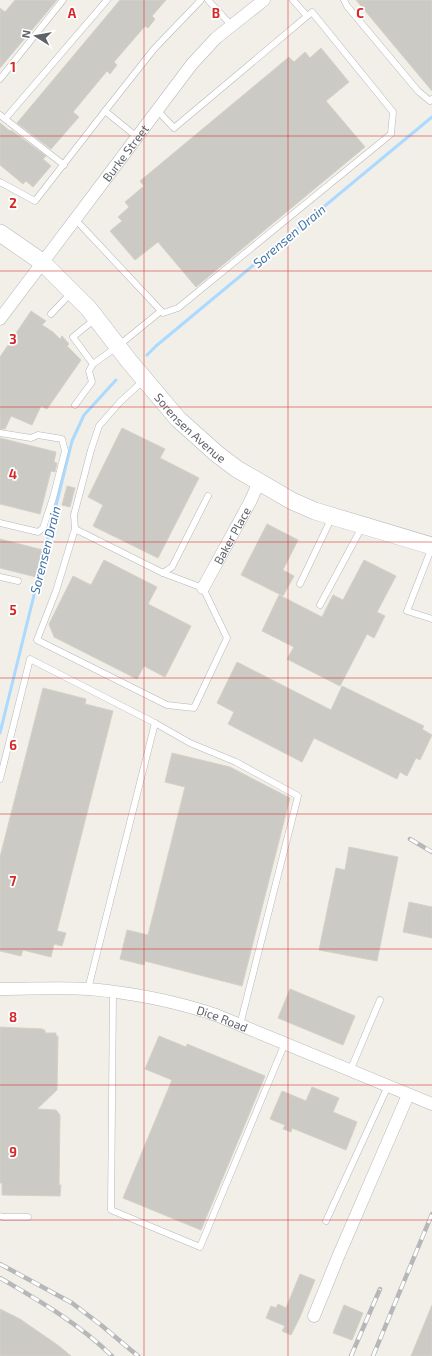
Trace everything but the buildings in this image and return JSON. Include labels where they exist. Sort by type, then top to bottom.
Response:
[{"type":"street","name":"Burke Street","points":[[0,319],[192,64],[216,38],[264,0]]},
{"type":"street","name":"Sorensen Avenue","points":[[0,233],[42,262],[96,318],[178,419],[237,469],[292,501],[315,511],[432,546]]},
{"type":"street","name":"Baker Place","points":[[203,588],[260,482]]},
{"type":"street","name":"Dice Road","points":[[0,989],[88,989],[142,996],[185,1004],[216,1015],[432,1104]]},
{"type":"street","points":[[314,1316],[408,1095]]},
{"type":"lane","points":[[0,79],[63,0]]},
{"type":"lane","points":[[64,165],[3,117],[107,0]]},
{"type":"lane","points":[[0,182],[35,202],[154,50],[201,0]]},
{"type":"lane","points":[[208,0],[232,26]]},
{"type":"lane","points":[[292,0],[307,16]]},
{"type":"lane","points":[[344,0],[346,6],[418,91],[430,101],[432,100]]},
{"type":"lane","points":[[75,219],[163,313],[178,308],[391,134],[393,112],[312,12],[174,128],[157,110]]},
{"type":"lane","points":[[105,111],[137,137]]},
{"type":"lane","points":[[51,314],[72,292]]},
{"type":"lane","points":[[75,405],[92,382],[89,371],[93,364],[161,311]]},
{"type":"lane","points":[[93,364],[73,337],[96,318]]},
{"type":"lane","points":[[76,529],[163,573],[203,588],[227,638],[194,708],[167,705],[36,640],[56,591],[76,529],[74,515],[91,450],[99,426],[120,402],[145,379]]},
{"type":"lane","points":[[0,433],[31,438],[38,435],[62,439],[65,451],[53,498],[43,528],[38,532],[0,523]]},
{"type":"lane","points":[[163,573],[172,567],[208,496]]},
{"type":"lane","points":[[300,584],[333,516]]},
{"type":"lane","points":[[320,605],[363,525]]},
{"type":"lane","points":[[432,546],[407,611],[432,619]]},
{"type":"lane","points":[[0,577],[18,581]]},
{"type":"lane","points":[[0,779],[30,659],[155,723],[190,743],[236,762],[298,796],[240,1025]]},
{"type":"lane","points":[[88,989],[155,723]]},
{"type":"lane","points":[[113,992],[111,1210],[200,1247],[285,1043]]},
{"type":"lane","points":[[350,1070],[380,1000]]},
{"type":"lane","points":[[326,1220],[388,1086]]},
{"type":"lane","points":[[0,1216],[28,1217]]},
{"type":"waterway","name":"Sorensen Drain","points":[[147,355],[432,117]]},
{"type":"waterway","name":"Sorensen Drain","points":[[0,733],[72,441],[84,415],[116,380]]},
{"type":"railway","points":[[410,839],[432,852]]},
{"type":"railway","points":[[373,1356],[432,1214]]},
{"type":"railway","points":[[0,1264],[72,1303],[138,1356]]},
{"type":"railway","points":[[0,1278],[73,1323],[112,1356]]},
{"type":"railway","points":[[351,1356],[380,1289]]}]
